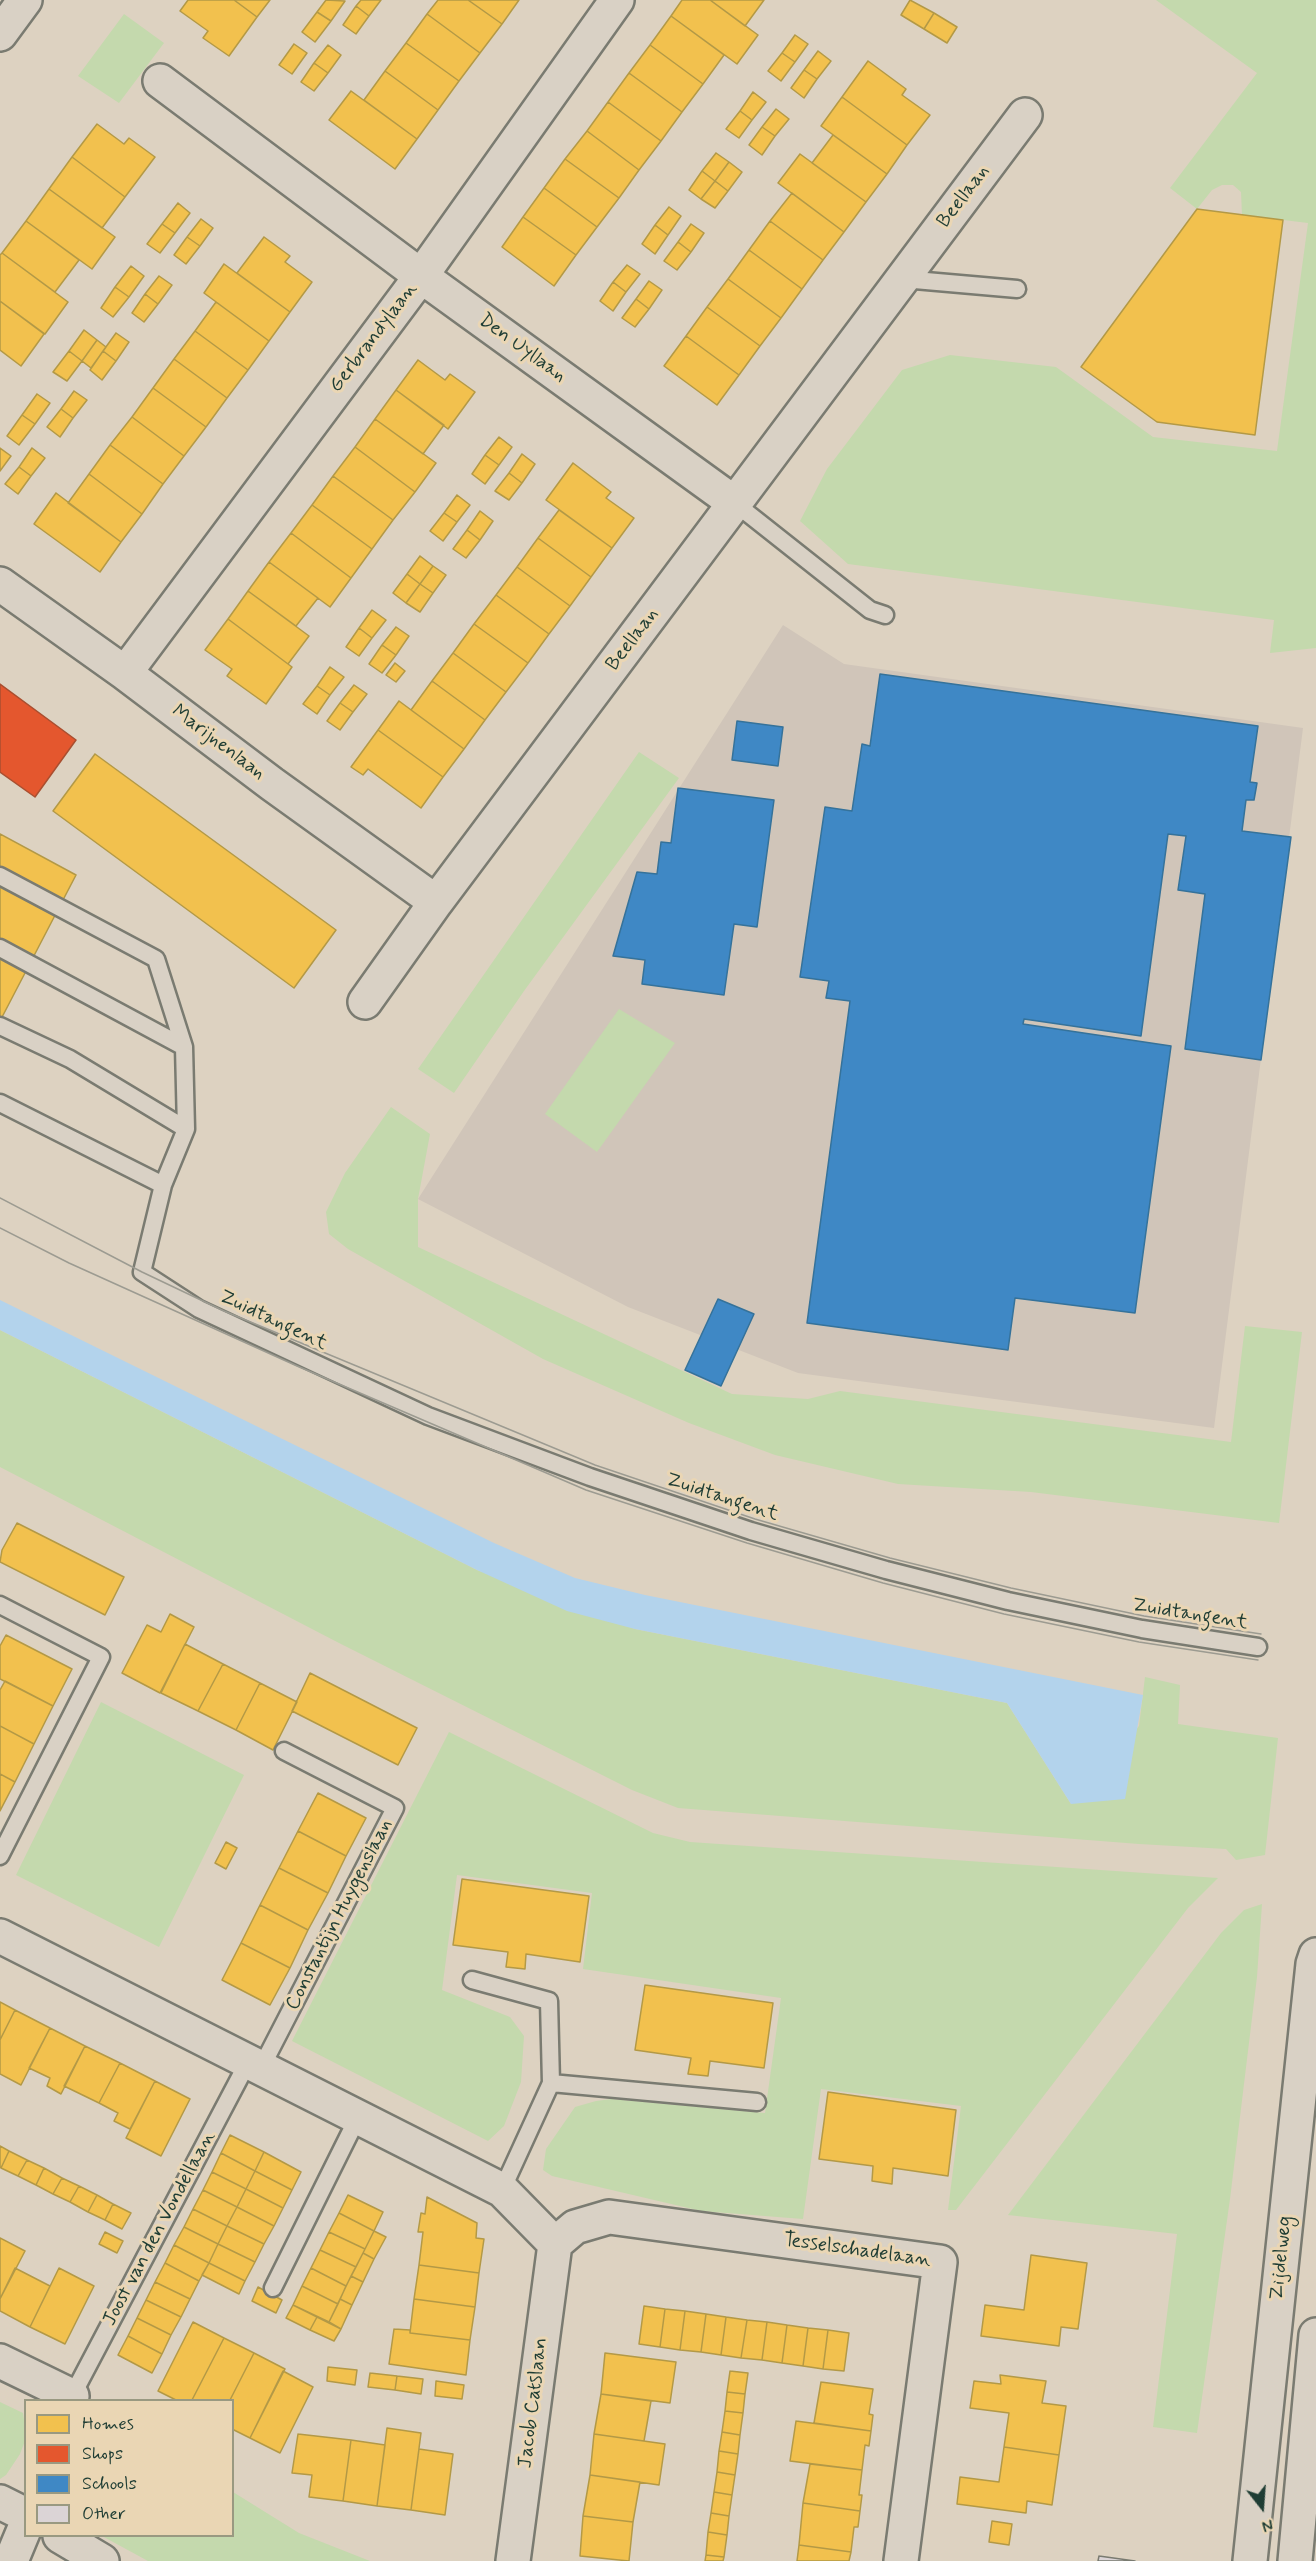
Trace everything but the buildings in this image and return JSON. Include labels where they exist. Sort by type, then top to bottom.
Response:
[{"type":"street","points":[[0,34],[25,0]]},
{"type":"street","name":"Gerbrandylaan","points":[[125,673],[421,276],[617,0]]},
{"type":"street","name":"Den Uyllaan","points":[[160,81],[421,276],[736,504]]},
{"type":"street","name":"Beellaan","points":[[365,1002],[435,902],[736,504],[1024,115]]},
{"type":"street","name":"Marijnenlaan","points":[[0,584],[125,673],[272,784],[435,902]]},
{"type":"street","points":[[0,1936],[502,2190],[555,2244]]},
{"type":"street","name":"Zijdelweg","points":[[1250,2561],[1313,1964],[1316,1955]]},
{"type":"street","name":"Tesselschadelaan","points":[[555,2244],[575,2227],[609,2217],[939,2262],[901,2561]]},
{"type":"street","name":"Jacob Catslaan","points":[[513,2561],[555,2244]]},
{"type":"street","points":[[1295,2561],[1316,2335]]},
{"type":"street","name":"Joost van den Vondellaan","points":[[0,2361],[71,2398]]},
{"type":"street","points":[[0,2502],[24,2514]]},
{"type":"street","points":[[11,2561],[24,2530]]},
{"type":"street","points":[[63,2537],[102,2561]]},
{"type":"lane","points":[[903,279],[1017,289]]},
{"type":"lane","name":"Den Uyllaan","points":[[736,504],[870,610],[885,615]]},
{"type":"lane","points":[[0,876],[156,959],[184,1047],[186,1129],[163,1185],[0,1103]]},
{"type":"lane","points":[[0,948],[184,1047]]},
{"type":"lane","points":[[0,1026],[70,1059],[186,1129]]},
{"type":"lane","name":"Zuidtangent","points":[[163,1185],[142,1272],[199,1309],[428,1416],[590,1477],[751,1530],[886,1570],[1008,1601],[1142,1629],[1258,1647]]},
{"type":"lane","points":[[0,1605],[101,1657],[0,1856]]},
{"type":"lane","name":"Constantijn Huygenslaan","points":[[255,2065],[395,1808],[284,1750]]},
{"type":"lane","points":[[472,1980],[549,2001],[551,2083],[502,2190]]},
{"type":"lane","name":"Joost van den Vondellaan","points":[[71,2398],[255,2065]]},
{"type":"lane","points":[[551,2083],[757,2102]]},
{"type":"lane","points":[[273,2288],[358,2117]]},
{"type":"shaded area","points":[[783,625],[844,664],[1303,728],[1214,1428],[798,1373],[628,1307],[418,1199]]},
{"type":"green space","points":[[1156,0],[1316,0],[1316,648],[1270,653],[1274,620],[848,564],[800,521],[827,469],[902,370],[950,355],[1056,367],[1153,437],[1277,451],[1308,223],[1242,215],[1241,192],[1233,185],[1222,185],[1212,190],[1197,209],[1170,188],[1257,73]]},
{"type":"green space","points":[[124,14],[164,43],[119,103],[78,76]]},
{"type":"green space","points":[[639,752],[679,778],[524,991],[454,1093],[418,1069]]},
{"type":"green space","points":[[619,1009],[675,1043],[597,1152],[545,1114]]},
{"type":"green space","points":[[391,1107],[430,1134],[418,1199],[418,1247],[732,1394],[808,1399],[840,1391],[1231,1442],[1245,1326],[1302,1332],[1279,1523],[1031,1492],[898,1484],[775,1455],[689,1423],[543,1359],[348,1249],[329,1234],[326,1212],[345,1173]]},
{"type":"green space","points":[[0,1330],[477,1570],[635,1629],[1007,1703],[1071,1804],[1139,1726],[1145,1677],[1180,1685],[1178,1724],[1278,1738],[1265,1855],[1236,1860],[1226,1849],[678,1808],[632,1790],[339,1643],[0,1467]]},
{"type":"green space","points":[[101,1702],[244,1775],[159,1947],[16,1875]]},
{"type":"green space","points":[[449,1732],[653,1833],[690,1842],[1218,1878],[1188,1908],[956,2210],[948,2210],[961,2106],[821,2089],[803,2219],[701,2211],[552,2176],[543,2170],[546,2149],[575,2107],[596,2101],[611,2099],[765,2113],[781,1998],[583,1969],[592,1893],[457,1875],[442,1990],[510,2017],[524,2036],[521,2082],[504,2126],[488,2141],[292,2041]]},
{"type":"green space","points":[[1262,1904],[1257,1977],[1230,2199],[1197,2433],[1153,2427],[1177,2234],[1008,2215],[1221,1933],[1244,1910]]},
{"type":"green space","points":[[0,2402],[23,2413],[24,2444],[6,2475],[0,2479]]},
{"type":"green space","points":[[234,2493],[299,2533],[370,2561],[148,2561],[104,2537],[234,2537]]},
{"type":"water","points":[[0,1300],[494,1543],[575,1578],[645,1595],[1143,1695],[1125,1799],[1071,1804],[1007,1703],[635,1629],[567,1611],[477,1570],[0,1330]]},
{"type":"tram line","points":[[0,1198],[142,1272],[224,1311],[595,1465],[755,1519],[890,1558],[1011,1588],[1144,1616],[1261,1634]]},
{"type":"tram line","points":[[0,1228],[69,1263],[297,1366],[586,1490],[747,1543],[883,1583],[1004,1614],[1139,1642],[1258,1660]]}]
